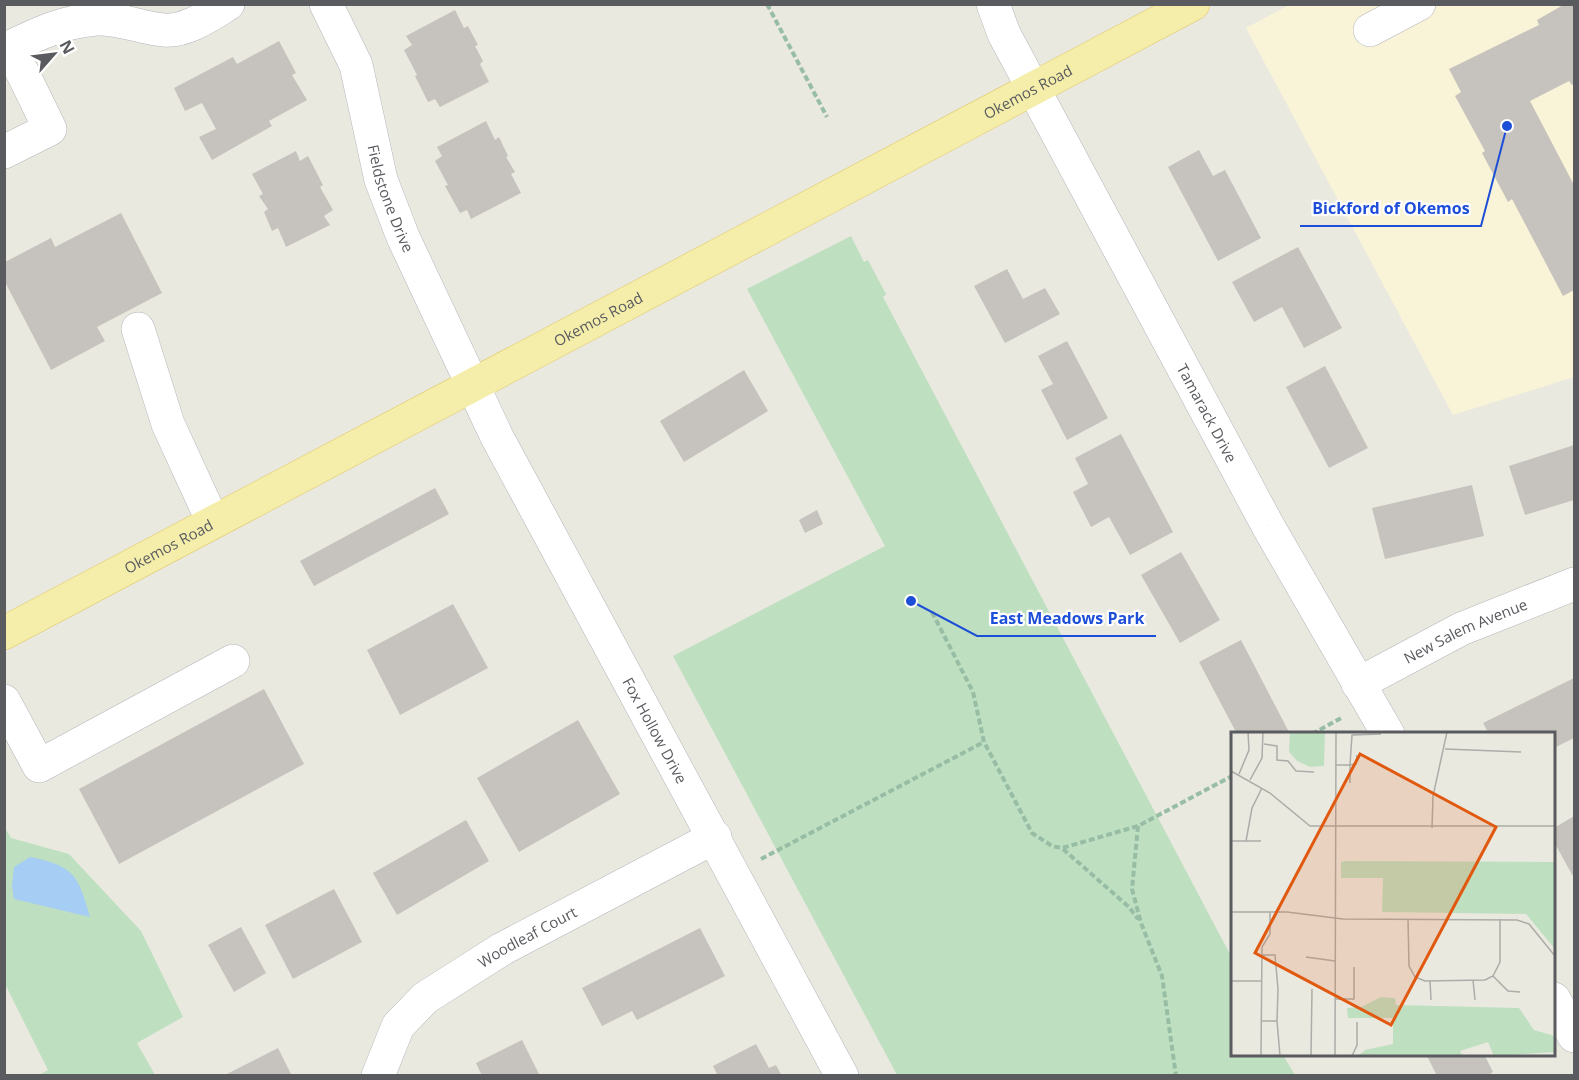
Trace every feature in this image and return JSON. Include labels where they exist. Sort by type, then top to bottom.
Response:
[{"type":"main road","name":"Okemos Road","points":[[4,633],[1193,4]]},
{"type":"street","points":[[4,152],[50,129],[7,49],[58,24],[98,19],[135,22],[165,31],[199,21],[228,4]]},
{"type":"street","name":"Fieldstone Drive","points":[[326,4],[356,65],[381,180],[403,237],[472,385]]},
{"type":"street","name":"Tamarack Drive","points":[[993,4],[1004,34],[1268,526],[1387,732]]},
{"type":"street","points":[[1370,30],[1419,4]]},
{"type":"street","points":[[138,329],[168,424],[213,522]]},
{"type":"street","name":"Fox Hollow Drive","points":[[472,385],[497,437],[842,1076]]},
{"type":"street","name":"New Salem Avenue","points":[[1358,684],[1461,629],[1575,584]]},
{"type":"street","points":[[4,701],[39,766],[233,661]]},
{"type":"street","name":"Woodleaf Court","points":[[378,1076],[398,1026],[424,998],[501,949],[715,837]]},
{"type":"street","points":[[1555,1001],[1575,1036]]},
{"type":"path","points":[[768,4],[827,117]]},
{"type":"path","points":[[932,612],[973,692],[984,742],[1032,833],[1052,846],[1062,848],[1138,826],[1231,777]]},
{"type":"path","points":[[734,873],[984,742]]},
{"type":"path","points":[[1138,826],[1132,888],[1141,923],[1162,976],[1176,1076]]},
{"type":"path","points":[[1062,848],[1129,907],[1141,923]]},
{"type":"shaded area","points":[[1289,5],[1574,5],[1574,377],[1453,415],[1246,28]]},
{"type":"green space","points":[[851,236],[864,262],[868,260],[886,294],[883,297],[1231,956],[1231,1056],[1284,1056],[1295,1075],[897,1075],[673,656],[885,546],[747,289]]},
{"type":"green space","points":[[4,826],[11,838],[69,854],[141,931],[183,1017],[137,1043],[155,1075],[39,1075],[48,1070],[5,984]]},
{"type":"water","points":[[30,857],[56,864],[72,875],[82,891],[90,917],[14,899],[12,886],[14,867]]},
{"type":"building","points":[[1565,4],[1574,4],[1574,84],[1572,85],[1569,81],[1530,101],[1574,185],[1574,290],[1563,296],[1512,199],[1508,202],[1482,153],[1485,151],[1455,96],[1461,92],[1449,69],[1539,25],[1537,20]]},
{"type":"building","points":[[455,10],[464,28],[468,26],[478,45],[475,46],[483,61],[480,64],[489,82],[440,107],[435,99],[428,102],[415,76],[417,75],[404,50],[412,45],[406,36]]},
{"type":"building","points":[[279,41],[296,73],[292,75],[307,100],[269,121],[272,126],[212,160],[199,137],[216,129],[202,103],[185,111],[174,88],[233,57],[237,64]]},
{"type":"building","points":[[486,121],[495,140],[499,137],[508,156],[506,157],[515,172],[511,174],[521,193],[471,219],[467,210],[460,213],[445,186],[448,185],[435,161],[442,156],[437,147]]},
{"type":"building","points":[[1199,150],[1213,176],[1225,170],[1261,238],[1218,261],[1168,167]]},
{"type":"building","points":[[296,151],[300,161],[308,156],[323,185],[320,187],[333,210],[324,216],[330,225],[286,247],[278,228],[272,231],[264,212],[268,209],[259,196],[263,194],[252,174]]},
{"type":"building","points":[[121,213],[162,293],[97,327],[105,341],[51,370],[5,282],[5,262],[51,238],[55,247]]},
{"type":"building","points":[[1298,247],[1342,328],[1304,348],[1282,307],[1254,322],[1232,282]]},
{"type":"building","points":[[1007,269],[1023,299],[1045,288],[1060,314],[1005,343],[974,286]]},
{"type":"building","points":[[1067,341],[1108,418],[1067,440],[1041,390],[1053,384],[1038,356]]},
{"type":"building","points":[[1325,366],[1368,448],[1329,468],[1286,387]]},
{"type":"building","points":[[744,370],[768,411],[684,462],[660,421]]},
{"type":"building","points":[[1121,434],[1173,532],[1130,555],[1109,517],[1091,527],[1073,492],[1088,484],[1075,458]]},
{"type":"building","points":[[1574,445],[1574,500],[1525,515],[1509,466]]},
{"type":"building","points":[[1472,485],[1484,536],[1385,559],[1372,508]]},
{"type":"building","points":[[435,488],[449,514],[314,586],[300,561]]},
{"type":"building","points":[[817,510],[823,524],[805,533],[799,520]]},
{"type":"building","points":[[1181,552],[1220,620],[1180,643],[1141,575]]},
{"type":"building","points":[[453,604],[488,668],[400,715],[367,650]]},
{"type":"building","points":[[1241,640],[1289,732],[1236,732],[1199,662]]},
{"type":"building","points":[[1574,678],[1574,738],[1555,748],[1555,732],[1488,732],[1483,723]]},
{"type":"building","points":[[264,689],[304,764],[119,864],[79,789]]},
{"type":"building","points":[[578,720],[620,794],[519,852],[477,778]]},
{"type":"building","points":[[1574,816],[1574,878],[1555,844],[1555,827]]},
{"type":"building","points":[[466,820],[489,861],[397,915],[373,873]]},
{"type":"building","points":[[334,889],[362,942],[293,979],[265,925]]},
{"type":"building","points":[[241,927],[266,973],[234,992],[208,945]]},
{"type":"building","points":[[700,928],[725,976],[637,1020],[632,1011],[602,1026],[582,988]]},
{"type":"building","points":[[522,1040],[540,1076],[482,1076],[476,1063]]},
{"type":"building","points":[[756,1044],[769,1068],[776,1065],[782,1076],[718,1076],[713,1066]]},
{"type":"building","points":[[278,1048],[292,1076],[223,1076]]},
{"type":"building","points":[[1427,1056],[1485,1056],[1493,1072],[1487,1076],[1437,1076]]},
{"type":"place","name":"Bickford of Okemos","points":[[1507,126]]},
{"type":"place","name":"East Meadows Park","points":[[911,601]]}]
